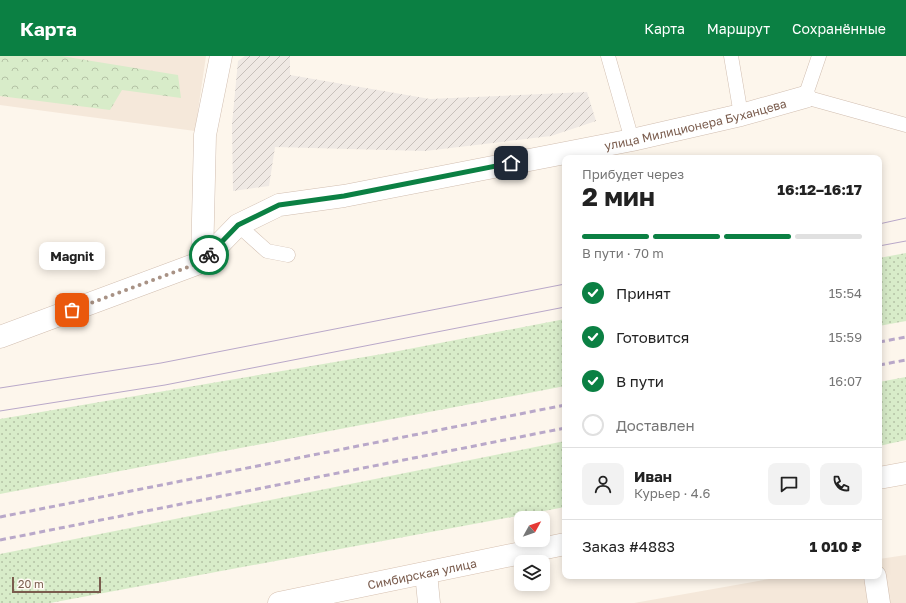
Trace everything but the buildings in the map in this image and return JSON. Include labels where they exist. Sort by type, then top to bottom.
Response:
[{"type":"street","points":[[202,262],[205,135],[221,56]]},
{"type":"street","name":"улица Милиционера Буханцева","points":[[0,337],[202,262],[238,225],[279,205],[344,196],[632,140],[741,115],[805,97]]},
{"type":"street","points":[[882,477],[906,473]]},
{"type":"street","name":"Симбирская улица","points":[[279,603],[562,545]]},
{"type":"street","points":[[426,573],[429,603]]},
{"type":"street","points":[[875,579],[879,603]]},
{"type":"lane","points":[[608,56],[632,140]]},
{"type":"lane","points":[[731,56],[741,115]]},
{"type":"lane","points":[[819,56],[805,97],[906,125]]},
{"type":"lane","points":[[238,225],[267,251],[288,255]]},
{"type":"shaded area","points":[[0,56],[206,56],[195,131],[0,105]]},
{"type":"shaded area","points":[[245,56],[290,56],[290,75],[430,99],[587,92],[596,121],[551,136],[425,151],[275,147],[269,186],[233,191],[232,124],[238,61]]},
{"type":"shaded area","points":[[906,555],[906,603],[634,603],[769,579],[882,579],[882,559]]},
{"type":"green space","points":[[0,56],[61,56],[178,75],[181,98],[122,90],[110,110],[0,96]]},
{"type":"green space","points":[[906,253],[906,321],[882,325],[882,257]]},
{"type":"green space","points":[[562,320],[562,387],[0,494],[0,419],[388,353]]},
{"type":"green space","points":[[906,377],[906,440],[882,445],[882,381]]},
{"type":"green space","points":[[562,442],[562,508],[544,511],[514,511],[514,517],[50,603],[0,603],[0,554]]},
{"type":"tram line","points":[[882,223],[906,218]]},
{"type":"tram line","points":[[882,245],[906,241]]},
{"type":"tram line","points":[[0,388],[161,363],[562,285]]},
{"type":"tram line","points":[[0,411],[165,385],[562,308]]},
{"type":"railway","points":[[882,341],[906,337]]},
{"type":"railway","points":[[882,364],[906,360]]},
{"type":"railway","points":[[0,517],[562,406]]},
{"type":"railway","points":[[0,540],[562,429]]},
{"type":"way so far","points":[[72,310],[202,262],[209,255]]},
{"type":"place","name":"Magnit","points":[[72,310]]},
{"type":"route","points":[[209,255],[238,225],[279,205],[344,196],[511,163]]}]
